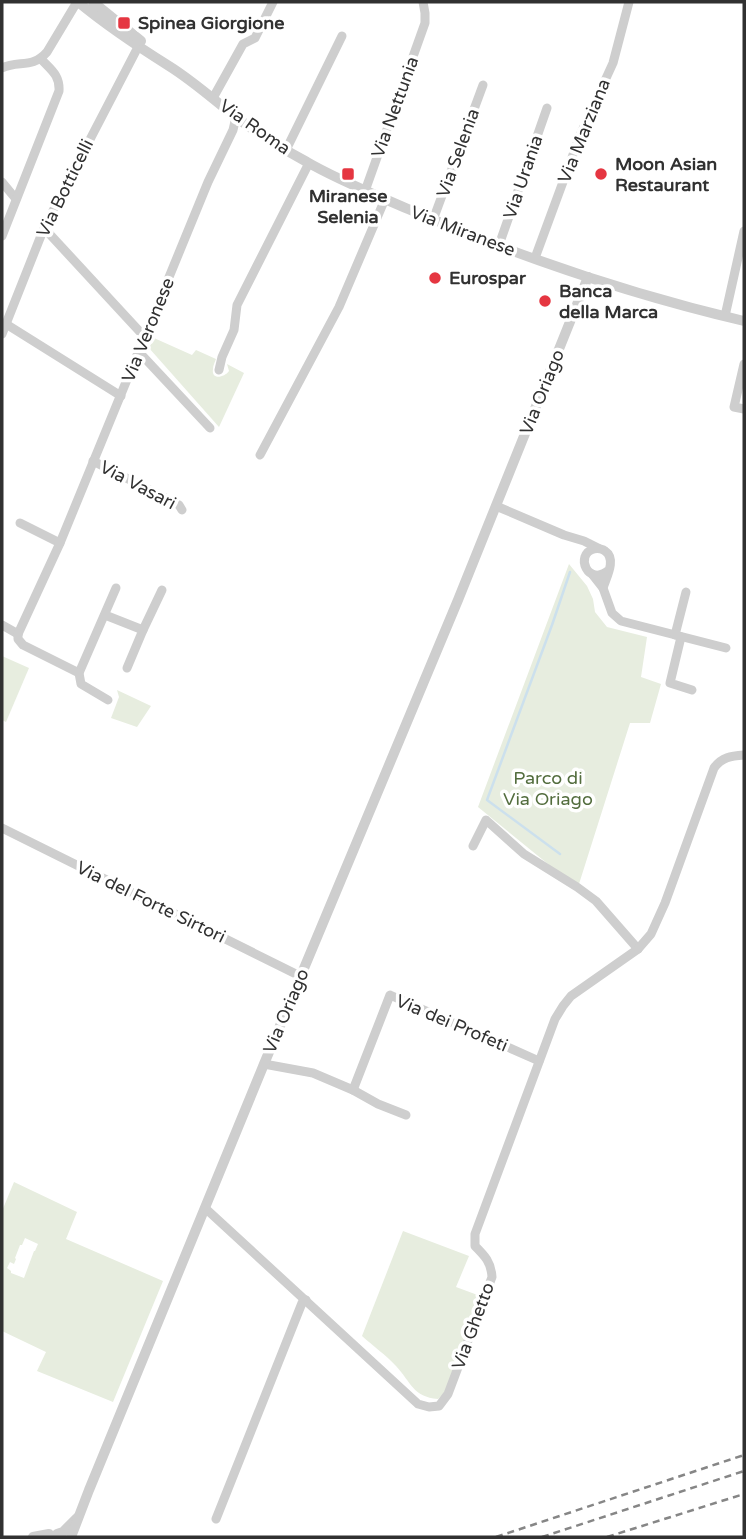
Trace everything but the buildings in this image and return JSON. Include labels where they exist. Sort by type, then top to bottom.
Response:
[{"type":"street","name":"Via Roma","points":[[78,2],[236,117],[309,163],[346,182]]},
{"type":"street","points":[[2,68],[41,59],[78,2]]},
{"type":"street","points":[[86,2],[97,11],[105,13]]},
{"type":"street","name":"Via Roma","points":[[93,2],[169,66]]},
{"type":"street","points":[[213,98],[243,44],[255,38],[273,2]]},
{"type":"street","name":"Via Nettunia","points":[[365,191],[425,23],[423,2]]},
{"type":"street","name":"Via Marziana","points":[[535,258],[580,134],[613,63],[629,2]]},
{"type":"street","points":[[286,149],[342,36]]},
{"type":"street","name":"Via Botticelli","points":[[2,334],[44,228],[138,47]]},
{"type":"street","points":[[2,236],[59,91],[57,76],[41,59]]},
{"type":"street","name":"Via Selenia","points":[[433,220],[483,85]]},
{"type":"street","name":"Via Urania","points":[[499,245],[547,108]]},
{"type":"street","name":"Via Veronese","points":[[18,634],[60,543],[208,182],[233,130],[236,117]]},
{"type":"street","points":[[219,370],[234,330],[237,305],[309,163]]},
{"type":"street","points":[[2,182],[16,199]]},
{"type":"street","name":"Via Miranese","points":[[346,182],[433,220],[625,290],[744,321]]},
{"type":"street","points":[[261,455],[339,307],[385,199]]},
{"type":"street","points":[[44,228],[145,335]]},
{"type":"street","points":[[725,316],[744,231]]},
{"type":"street","name":"Via Oriago","points":[[71,1537],[588,277]]},
{"type":"street","points":[[6,324],[121,396]]},
{"type":"street","points":[[138,351],[210,428]]},
{"type":"street","points":[[744,364],[734,407],[744,409]]},
{"type":"street","name":"Via Vasari","points":[[93,461],[179,505],[182,510]]},
{"type":"street","points":[[496,506],[605,551],[610,557],[611,566],[603,588]]},
{"type":"street","points":[[20,523],[60,543]]},
{"type":"street","points":[[564,535],[580,547],[586,569],[603,588],[612,613],[618,619],[726,648]]},
{"type":"street","points":[[584,561],[591,550],[598,548]]},
{"type":"street","points":[[592,574],[602,575],[609,570]]},
{"type":"street","points":[[108,700],[81,684],[79,673],[116,588]]},
{"type":"street","points":[[127,668],[162,590]]},
{"type":"street","points":[[686,592],[670,683],[692,690]]},
{"type":"street","points":[[106,615],[143,630]]},
{"type":"street","points":[[2,625],[18,634],[23,645],[79,673]]},
{"type":"street","name":"Via Ghetto","points":[[205,1208],[418,1404],[439,1406],[448,1394],[492,1277],[488,1258],[475,1246],[475,1234],[555,1019],[571,996],[638,949],[651,934],[714,768],[725,758],[744,755]]},
{"type":"street","points":[[473,846],[486,820],[524,854],[596,901],[638,949]]},
{"type":"street","name":"Via del Forte Sirtori","points":[[2,828],[300,976]]},
{"type":"street","name":"Via dei Profeti","points":[[353,1090],[390,995],[539,1061]]},
{"type":"street","points":[[264,1064],[313,1073],[353,1090],[377,1104],[407,1115]]},
{"type":"street","points":[[216,1519],[302,1303],[306,1300]]},
{"type":"street","name":"Via Oriago","points":[[53,1536],[63,1532],[79,1516]]},
{"type":"street","points":[[33,1537],[53,1536]]},
{"type":"green space","points":[[154,338],[192,355],[196,350],[216,359],[213,373],[218,377],[229,371],[227,364],[244,373],[219,427],[149,348]]},
{"type":"green space","name":"Parco di Via Oriago","points":[[569,564],[587,586],[595,612],[607,627],[647,637],[641,677],[661,684],[650,723],[630,723],[579,884],[559,873],[478,807]]},
{"type":"green space","points":[[2,656],[29,668],[6,722],[2,720]]},
{"type":"green space","points":[[117,690],[151,706],[137,727],[111,718],[119,697]]},
{"type":"green space","points":[[14,1182],[77,1212],[66,1239],[163,1281],[113,1402],[37,1371],[46,1352],[2,1331],[2,1211]],"holes":[[[25,1238],[38,1244],[24,1278],[11,1273],[7,1268],[10,1262],[14,1264]]]},
{"type":"green space","points":[[403,1231],[469,1256],[456,1287],[483,1297],[447,1391],[438,1399],[423,1395],[413,1388],[392,1362],[362,1336]]},
{"type":"waterway","points":[[560,854],[487,800],[570,572]]},
{"type":"railway","points":[[496,1537],[744,1455]]},
{"type":"railway","points":[[542,1537],[744,1471]]},
{"type":"railway","points":[[607,1537],[744,1494]]},
{"type":"place","name":"Spinea Giorgione","points":[[124,23]]},
{"type":"place","name":"Miranese Selenia","points":[[348,174]]},
{"type":"place","name":"Moon Asian Restaurant","points":[[601,174]]},
{"type":"place","name":"Eurospar","points":[[435,278]]},
{"type":"place","name":"Banca della Marca","points":[[545,301]]}]
